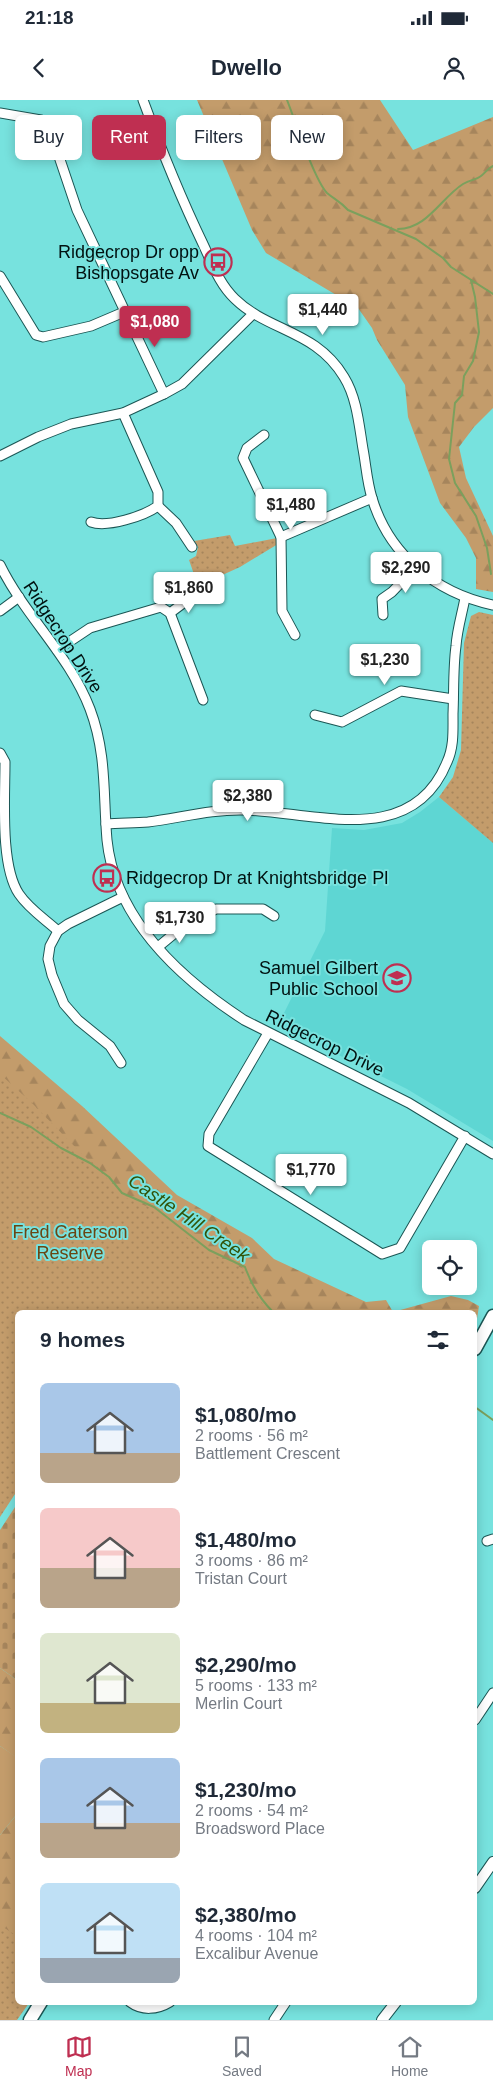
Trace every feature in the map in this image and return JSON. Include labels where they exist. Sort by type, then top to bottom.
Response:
[{"type":"main road","points":[[477,1345],[493,1316]]},
{"type":"main road","points":[[30,2020],[39,2005]]},
{"type":"street","points":[[143,100],[177,188],[219,279],[234,298],[253,314],[314,343],[329,357],[344,377],[354,398],[372,498],[383,527],[397,548],[415,568],[429,579],[465,598],[493,605]]},
{"type":"street","points":[[0,113],[41,120],[48,124],[78,210],[124,312],[164,394]]},
{"type":"street","points":[[0,276],[36,335],[43,337],[91,326],[124,312]]},
{"type":"street","points":[[0,456],[71,424],[123,413],[182,384],[253,314]]},
{"type":"street","points":[[123,413],[158,492],[158,506],[176,523],[192,547]]},
{"type":"street","points":[[264,435],[247,448],[243,458],[281,537],[282,611],[295,635]]},
{"type":"street","points":[[281,537],[372,498]]},
{"type":"street","points":[[90,522],[104,525],[146,513],[158,506]]},
{"type":"street","name":"Ridgecrop Drive","points":[[0,565],[8,583],[57,650],[80,686],[97,729],[104,768],[106,824],[110,859],[123,897],[139,923],[158,948],[207,994],[244,1020],[401,1098],[493,1154]]},
{"type":"street","points":[[383,615],[382,598],[392,592],[415,568]]},
{"type":"street","points":[[170,613],[194,596]]},
{"type":"street","points":[[0,611],[19,598]]},
{"type":"street","points":[[106,824],[147,822],[210,812],[245,810],[366,820],[392,816],[411,806],[426,794],[438,780],[447,763],[453,745],[456,646],[465,598]]},
{"type":"street","points":[[57,650],[90,628],[161,607],[170,613],[203,700]]},
{"type":"street","points":[[315,715],[342,722],[401,691],[454,699]]},
{"type":"street","points":[[0,753],[4,762],[7,858],[12,882],[27,904],[58,931]]},
{"type":"street","points":[[121,1064],[110,1046],[78,1020],[64,1004],[52,975],[48,959],[50,946],[58,931],[68,924],[123,897]]},
{"type":"street","points":[[158,948],[187,923],[216,909],[263,909],[274,916]]},
{"type":"street","points":[[268,1033],[209,1134],[208,1146],[382,1254],[400,1248],[465,1136]]},
{"type":"street","points":[[477,1717],[493,1693]]},
{"type":"street","points":[[477,1885],[493,1862]]},
{"type":"street","points":[[136,2005],[143,2008],[156,2008],[163,2005]]},
{"type":"street","points":[[274,2020],[284,2005]]},
{"type":"street","points":[[382,2020],[394,2005]]},
{"type":"shaded area","name":"Samuel Gilbert Public School","points":[[439,797],[493,843],[493,1141],[407,1089],[278,1025],[325,931],[332,828],[364,830],[402,823]]},
{"type":"green space","points":[[197,100],[380,100],[413,150],[493,117],[493,408],[474,427],[459,447],[466,478],[493,536],[493,592],[476,589],[476,558],[466,538],[440,503],[408,417],[405,385],[377,340],[372,328],[358,308],[266,253],[252,230],[222,160],[261,160],[261,115],[203,115]]},
{"type":"green space","points":[[230,535],[235,546],[277,538],[278,544],[240,567],[207,582],[198,593],[191,590],[196,580],[189,560],[196,556],[198,547],[194,541]]},
{"type":"green space","points":[[479,612],[493,615],[493,843],[439,797],[453,777],[461,750],[464,643],[471,616]]},
{"type":"green space","name":"Fred Caterson Reserve","points":[[0,1036],[82,1106],[177,1195],[252,1238],[274,1259],[366,1302],[386,1300],[392,1310],[68,1310],[18,1280],[0,1361]]},
{"type":"green space","name":"Fred Caterson Reserve","points":[[0,1074],[32,1103],[81,1153],[98,1167],[121,1196],[151,1208],[175,1229],[209,1253],[244,1269],[245,1277],[267,1310],[15,1310],[15,1494],[0,1517]]},
{"type":"green space","points":[[451,1296],[468,1300],[479,1306],[477,1319],[477,1310],[400,1310]]},
{"type":"green space","points":[[15,1507],[15,1679],[0,1668],[0,1530]]},
{"type":"green space","points":[[0,1668],[15,1679],[15,1757],[0,1746]]},
{"type":"green space","points":[[0,1746],[15,1756],[15,1816],[0,1835]]},
{"type":"green space","points":[[15,1816],[15,2005],[0,2020],[0,1835]]},
{"type":"green space","points":[[0,1925],[15,1935],[15,2005],[28,2005],[17,2020],[0,2020]]},
{"type":"waterway","points":[[287,100],[316,175],[327,193],[348,210],[416,239],[443,258],[451,267],[493,294]]},
{"type":"waterway","points":[[398,229],[408,228],[417,224],[433,212],[455,190],[479,177],[493,166]]},
{"type":"waterway","points":[[471,280],[479,332],[473,361],[464,376],[462,395],[455,403],[449,459],[455,483],[476,516],[487,548],[491,574]]},
{"type":"waterway","name":"Castle Hill Creek","points":[[0,1113],[31,1127],[61,1148],[90,1163],[109,1177],[122,1193],[154,1207],[209,1250],[245,1267],[250,1280],[271,1310]]},
{"type":"waterway","name":"Castle Hill Creek","points":[[477,1408],[493,1420]]},
{"type":"place","name":"Ridgecrop Dr opp Bishopsgate Av","points":[[218,262]]},
{"type":"place","name":"Ridgecrop Dr at Knightsbridge Pl","points":[[107,878]]},
{"type":"place","name":"Samuel Gilbert Public School","points":[[397,978]]}]
